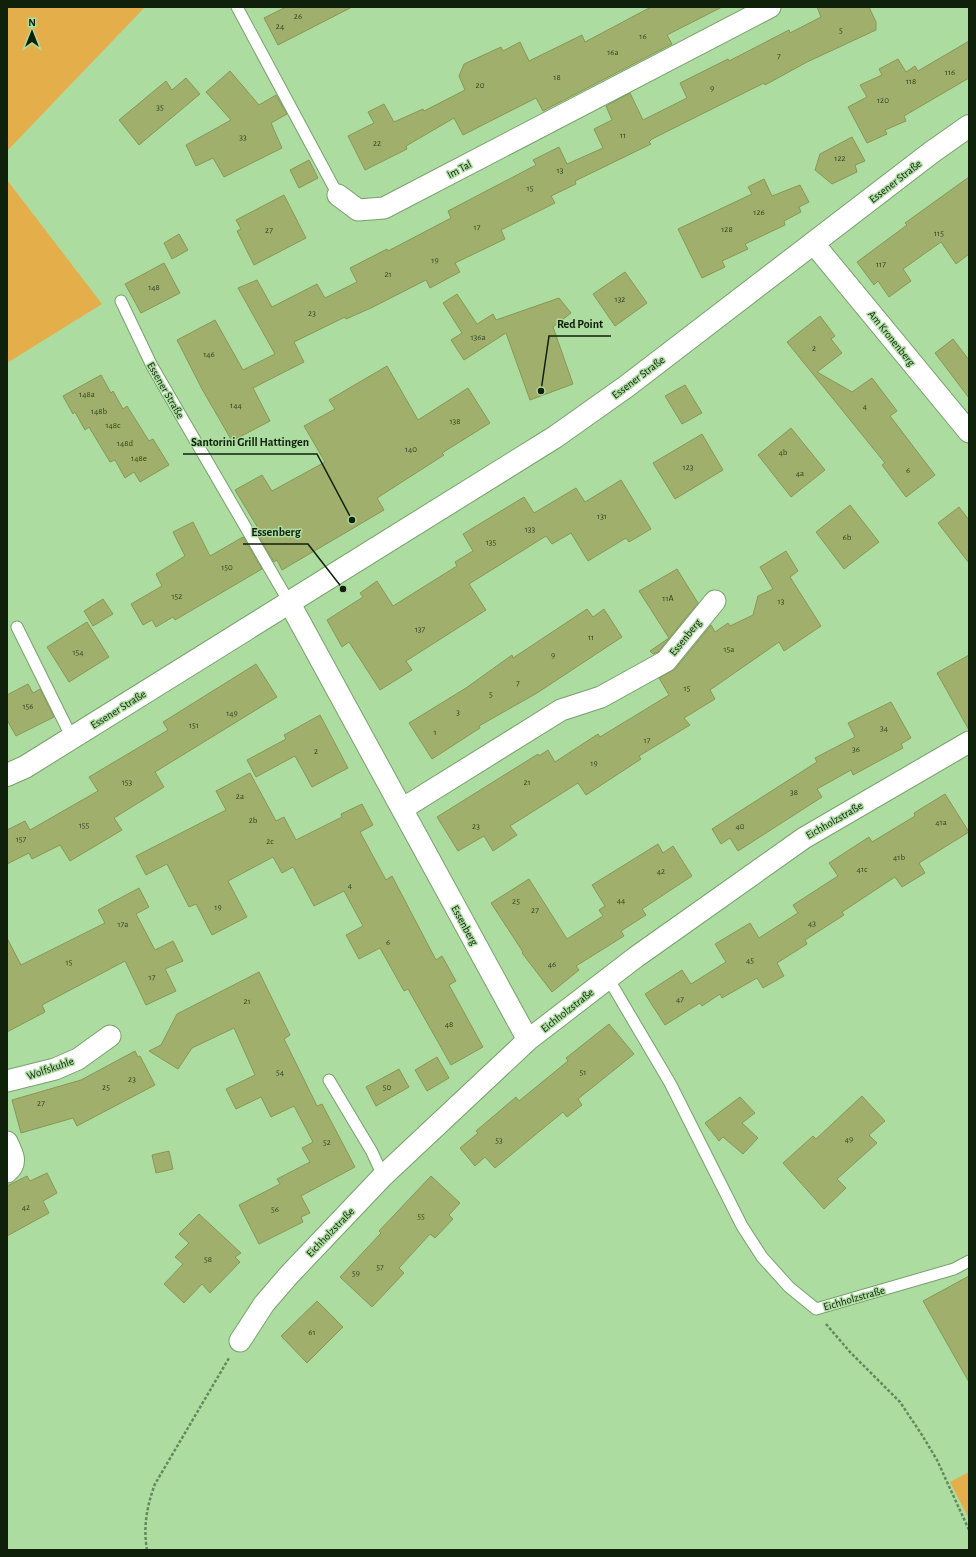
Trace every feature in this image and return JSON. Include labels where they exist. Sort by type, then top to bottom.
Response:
[{"type":"street","name":"Im Tal","points":[[338,195],[358,210],[384,208],[770,7]]},
{"type":"street","name":"Essener Straße","points":[[7,775],[25,767],[555,437],[627,386],[932,152],[969,126]]},
{"type":"street","name":"Am Kronenberg","points":[[814,244],[969,432]]},
{"type":"street","name":"Essenberg","points":[[402,809],[561,710],[601,696],[666,661],[715,601]]},
{"type":"street","name":"Essenberg","points":[[288,602],[528,1040]]},
{"type":"street","name":"Eichholzstraße","points":[[240,1341],[264,1304],[289,1275],[383,1176],[528,1040],[608,978],[804,838],[969,742]]},
{"type":"street","name":"Wolfskuhle","points":[[7,1081],[55,1069],[78,1059],[110,1036]]},
{"type":"street","points":[[7,1142],[14,1160],[13,1167],[7,1172]]},
{"type":"lane","name":"Im Tal","points":[[237,7],[338,195]]},
{"type":"lane","name":"Essener Straße","points":[[121,300],[152,366],[288,602]]},
{"type":"lane","points":[[17,627],[72,738]]},
{"type":"lane","name":"Eichholzstraße","points":[[608,978],[670,1083],[742,1226],[762,1257],[789,1287],[816,1309],[954,1268],[969,1261]]},
{"type":"lane","points":[[329,1080],[372,1152],[383,1176]]},
{"type":"path","points":[[816,1309],[822,1319],[850,1352],[900,1402],[937,1460],[969,1530]]},
{"type":"path","points":[[147,1550],[146,1517],[148,1501],[155,1484],[240,1341]]},
{"type":"shaded area","points":[[7,7],[145,7],[7,151]]},
{"type":"shaded area","points":[[7,180],[102,304],[7,363]]},
{"type":"shaded area","points":[[969,1472],[969,1519],[950,1482]]},
{"type":"building","points":[[286,7],[352,7],[278,45],[264,18]]},
{"type":"building","points":[[651,7],[722,7],[667,35],[672,44],[543,111],[536,98],[463,135],[454,118],[406,146],[407,149],[365,170],[348,136],[374,123],[368,112],[384,104],[394,122],[423,109],[424,111],[465,90],[459,76],[464,64],[501,47],[503,51],[520,42],[529,61],[582,35],[585,42]]},
{"type":"building","points":[[817,7],[869,7],[876,22],[876,30],[807,62],[765,85],[764,83],[652,139],[649,142],[651,144],[575,181],[576,184],[551,196],[555,203],[501,230],[505,239],[455,263],[460,272],[430,288],[426,280],[371,308],[346,319],[345,317],[294,342],[304,362],[253,388],[270,421],[232,441],[202,389],[177,340],[215,320],[243,370],[275,354],[238,288],[257,280],[272,307],[317,284],[325,298],[357,282],[350,268],[387,249],[388,251],[451,218],[448,211],[536,165],[533,160],[559,147],[567,164],[603,148],[594,129],[612,120],[606,106],[630,93],[643,120],[687,98],[680,83],[728,59],[729,61],[789,30],[790,33],[821,17]]},
{"type":"building","points":[[969,41],[969,78],[904,116],[906,121],[885,130],[887,134],[867,143],[848,107],[867,97],[860,85],[882,75],[879,69],[898,59],[906,72],[915,66],[918,71]]},
{"type":"building","points":[[230,71],[259,105],[276,95],[287,114],[271,123],[282,148],[224,177],[213,158],[196,166],[186,145],[231,120],[206,92]]},
{"type":"building","points":[[186,78],[200,94],[139,145],[119,120],[166,81],[172,90]]},
{"type":"building","points":[[852,137],[865,161],[855,165],[857,172],[832,184],[815,170],[820,154]]},
{"type":"building","points":[[309,160],[318,178],[299,188],[290,170]]},
{"type":"building","points":[[969,177],[969,254],[956,264],[941,242],[903,269],[911,281],[889,297],[878,281],[874,285],[857,262],[907,225],[905,223]]},
{"type":"building","points":[[764,179],[772,196],[800,185],[809,202],[799,207],[801,212],[784,221],[785,225],[745,244],[748,249],[722,261],[725,267],[702,278],[678,229],[752,194],[748,187]]},
{"type":"building","points":[[284,195],[306,238],[254,265],[237,231],[241,229],[236,220]]},
{"type":"building","points":[[179,234],[188,250],[172,259],[164,243]]},
{"type":"building","points":[[164,263],[180,293],[141,313],[125,284]]},
{"type":"building","points":[[625,272],[647,303],[615,326],[593,294]]},
{"type":"building","points":[[457,294],[477,324],[493,314],[496,320],[559,298],[571,313],[553,327],[573,384],[530,400],[506,333],[464,360],[451,340],[462,333],[443,303]]},
{"type":"building","points":[[820,316],[835,336],[831,339],[842,353],[817,372],[852,392],[872,378],[897,411],[890,416],[935,475],[906,497],[882,465],[885,463],[787,342]]},
{"type":"building","points":[[953,339],[969,360],[969,398],[935,353]]},
{"type":"building","points":[[387,366],[418,420],[468,388],[490,423],[442,453],[444,455],[377,498],[384,510],[282,570],[277,560],[274,562],[255,530],[258,528],[235,490],[262,475],[272,491],[325,462],[304,426],[335,409],[329,400]]},
{"type":"building","points":[[101,375],[111,393],[113,391],[123,409],[127,406],[149,441],[153,439],[169,465],[140,482],[134,472],[125,478],[115,460],[110,462],[89,427],[85,430],[75,412],[73,414],[63,396]]},
{"type":"building","points":[[685,385],[702,413],[682,424],[665,396]]},
{"type":"building","points":[[791,428],[825,470],[791,497],[758,455]]},
{"type":"building","points":[[702,434],[723,470],[675,499],[653,463]]},
{"type":"building","points":[[621,480],[651,529],[629,542],[626,538],[588,561],[571,533],[552,544],[546,536],[469,584],[486,610],[406,661],[412,670],[380,690],[349,642],[342,647],[327,620],[363,597],[360,593],[377,581],[393,606],[457,566],[455,562],[473,551],[463,534],[524,497],[534,513],[576,488],[585,502]]},
{"type":"building","points":[[850,505],[879,542],[844,569],[816,532]]},
{"type":"building","points":[[959,507],[969,520],[969,563],[938,523]]},
{"type":"building","points":[[193,522],[210,556],[243,537],[262,569],[175,620],[173,617],[156,627],[152,620],[143,625],[131,604],[162,586],[156,574],[185,556],[173,532]]},
{"type":"building","points":[[786,551],[798,571],[790,577],[821,626],[784,651],[779,642],[710,690],[715,699],[684,718],[690,725],[639,756],[641,759],[586,795],[578,783],[510,826],[517,835],[493,851],[484,836],[458,851],[437,817],[538,754],[539,756],[548,750],[555,762],[598,734],[600,737],[669,695],[659,678],[675,669],[711,625],[715,632],[728,623],[730,626],[753,615],[758,596],[773,589],[760,567]]},
{"type":"building","points":[[677,569],[698,603],[658,652],[653,654],[650,651],[669,638],[639,591]]},
{"type":"building","points":[[103,599],[113,614],[93,626],[84,611]]},
{"type":"building","points":[[587,609],[593,617],[604,609],[622,637],[537,693],[479,726],[480,728],[432,759],[409,723],[466,688],[512,655],[513,658]]},
{"type":"building","points":[[87,622],[109,657],[69,682],[47,647]]},
{"type":"building","points":[[969,655],[969,730],[937,673]]},
{"type":"building","points":[[256,664],[277,697],[155,772],[164,787],[114,818],[122,830],[70,861],[60,845],[32,859],[29,853],[7,864],[7,830],[25,821],[30,830],[98,791],[89,777],[168,730],[163,722]]},
{"type":"building","points":[[28,684],[33,693],[40,689],[54,717],[16,736],[7,720],[7,695]]},
{"type":"building","points":[[891,702],[911,738],[901,744],[903,748],[853,775],[851,770],[817,789],[822,797],[738,851],[730,838],[721,844],[712,829],[817,762],[815,758],[855,737],[848,723]]},
{"type":"building","points":[[320,715],[348,768],[312,787],[295,756],[256,777],[247,760],[286,739],[284,735]]},
{"type":"building","points":[[250,773],[276,821],[284,817],[296,840],[342,817],[341,814],[362,804],[373,825],[360,832],[386,880],[392,876],[436,960],[442,956],[456,981],[449,985],[483,1047],[451,1065],[408,989],[404,991],[380,948],[359,959],[346,935],[363,926],[344,891],[314,906],[293,867],[282,873],[273,857],[228,881],[247,917],[212,935],[196,904],[189,907],[167,864],[146,875],[136,856],[226,810],[216,791]]},
{"type":"building","points":[[945,794],[969,832],[919,863],[925,873],[902,887],[895,877],[842,912],[844,915],[805,940],[807,944],[777,963],[784,976],[763,988],[757,978],[722,998],[720,994],[702,1006],[700,1003],[665,1025],[645,994],[682,970],[691,984],[726,962],[715,944],[750,923],[759,938],[798,913],[793,905],[838,876],[829,863],[869,837],[872,842],[915,816],[914,813]]},
{"type":"building","points":[[658,844],[663,853],[673,846],[692,876],[642,909],[646,915],[621,931],[624,936],[576,966],[579,970],[552,992],[522,953],[523,952],[491,903],[529,879],[567,939],[603,916],[599,910],[605,906],[592,885]]},
{"type":"building","points":[[139,888],[149,907],[136,914],[155,950],[173,941],[183,961],[165,969],[176,991],[146,1005],[125,961],[42,1005],[45,1012],[7,1032],[7,938],[21,965],[105,923],[98,910]]},
{"type":"building","points":[[259,972],[290,1035],[284,1039],[317,1106],[322,1104],[355,1167],[301,1196],[310,1213],[301,1217],[303,1222],[259,1244],[239,1205],[280,1184],[277,1179],[310,1162],[302,1148],[313,1142],[294,1106],[271,1117],[261,1097],[236,1109],[226,1089],[255,1075],[234,1028],[192,1048],[178,1069],[149,1051],[161,1045],[177,1014]]},
{"type":"building","points":[[609,1024],[634,1054],[578,1099],[582,1105],[567,1117],[563,1112],[495,1168],[485,1157],[475,1166],[460,1148],[478,1133],[476,1131],[516,1097],[519,1101],[568,1061],[566,1058]]},
{"type":"building","points":[[135,1051],[138,1057],[140,1056],[155,1085],[77,1126],[73,1118],[21,1133],[12,1100],[81,1080]]},
{"type":"building","points":[[437,1057],[449,1078],[427,1091],[415,1070]]},
{"type":"building","points":[[399,1069],[409,1087],[376,1106],[366,1087]]},
{"type":"building","points":[[862,1096],[885,1121],[869,1135],[877,1143],[837,1179],[846,1188],[824,1209],[783,1163],[813,1136],[816,1139]]},
{"type":"building","points":[[740,1097],[755,1113],[742,1123],[758,1138],[743,1154],[723,1137],[719,1141],[705,1123]]},
{"type":"building","points":[[169,1151],[173,1169],[156,1173],[152,1155]]},
{"type":"building","points":[[47,1173],[57,1193],[43,1201],[49,1213],[7,1236],[7,1186],[27,1176],[30,1181]]},
{"type":"building","points":[[431,1176],[460,1203],[449,1215],[453,1219],[435,1238],[430,1234],[399,1268],[404,1273],[372,1307],[340,1277],[381,1233],[379,1231]]},
{"type":"building","points":[[199,1214],[241,1253],[235,1257],[240,1262],[210,1293],[202,1284],[184,1303],[164,1284],[183,1264],[175,1257],[189,1243],[179,1234]]},
{"type":"building","points":[[969,1276],[969,1382],[923,1301]]},
{"type":"building","points":[[317,1301],[343,1327],[307,1363],[281,1336]]},
{"type":"place","name":"Red Point","points":[[541,391]]},
{"type":"place","name":"Santorini Grill Hattingen","points":[[352,520]]},
{"type":"place","name":"Essenberg","points":[[343,589]]}]
